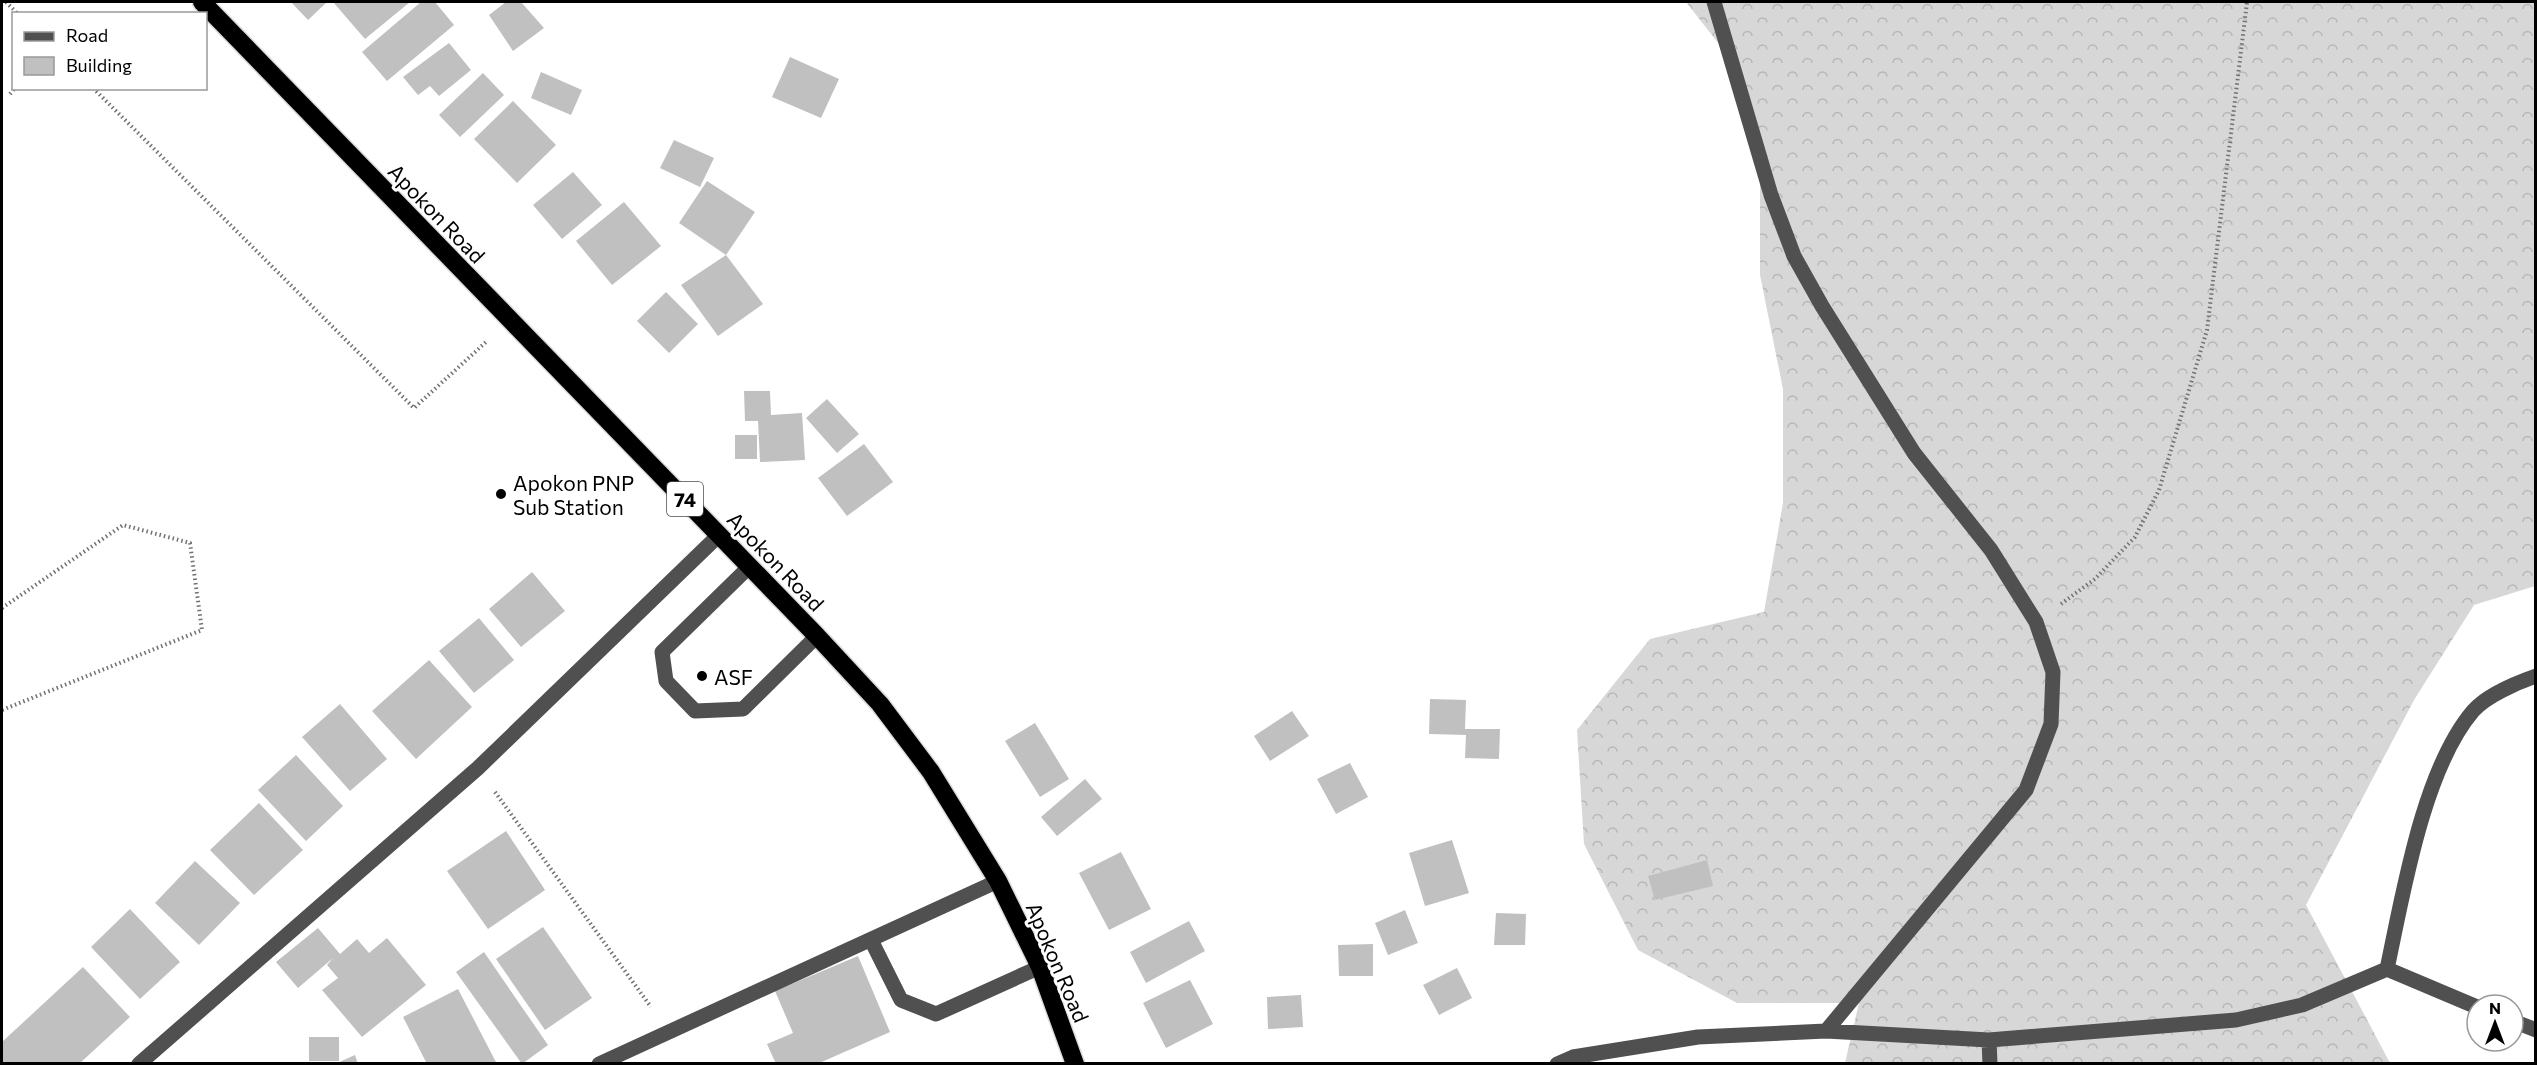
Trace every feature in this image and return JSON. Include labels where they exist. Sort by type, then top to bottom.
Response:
[{"type":"highway","name":"Apokon Road","points":[[202,2],[818,636],[880,704],[931,772],[998,880],[1040,967],[1075,1064]]},
{"type":"street","points":[[1714,2],[1771,195],[1794,256],[1822,306],[1914,453],[1991,550],[2036,622],[2053,672],[2051,724],[2026,790],[1826,1031]]},
{"type":"street","points":[[139,1064],[478,768],[719,535]]},
{"type":"street","points":[[750,566],[662,652],[666,681],[695,711],[743,709],[818,636]]},
{"type":"street","points":[[2387,969],[2419,828],[2445,756],[2473,710],[2512,684],[2535,676]]},
{"type":"street","points":[[599,1064],[998,880]]},
{"type":"street","points":[[871,940],[901,1000],[936,1014],[1040,967]]},
{"type":"street","points":[[1557,1064],[1573,1057],[1698,1037],[1826,1031],[1989,1040],[2236,1020],[2302,1005],[2387,969],[2465,1002]]},
{"type":"street","points":[[1989,1040],[1990,1064]]},
{"type":"path","points":[[2036,622],[2095,579],[2135,537],[2159,490],[2207,330],[2247,2]]},
{"type":"path","points":[[10,94],[13,90]]},
{"type":"path","points":[[95,90],[414,408],[469,358]]},
{"type":"path","points":[[2,608],[123,525],[190,543],[202,630],[2,710]]},
{"type":"path","points":[[478,768],[669,1032]]},
{"type":"green space","points":[[1686,2],[2535,2],[2535,586],[2474,605],[2414,700],[2306,905],[2390,1063],[1845,1063],[1859,1003],[1737,1003],[1638,950],[1584,844],[1577,730],[1650,639],[1764,612],[1783,503],[1783,389],[1760,275],[1760,154],[1722,48]]},
{"type":"building","points":[[291,2],[327,2],[308,20]]},
{"type":"building","points":[[333,2],[410,2],[365,39]]},
{"type":"building","points":[[421,2],[435,2],[454,25],[387,81],[362,52]]},
{"type":"building","points":[[506,2],[521,2],[544,28],[513,51],[489,15]]},
{"type":"building","points":[[449,43],[471,70],[439,96],[430,86],[418,95],[403,77]]},
{"type":"building","points":[[790,57],[839,79],[821,118],[772,97]]},
{"type":"building","points":[[541,72],[582,90],[571,115],[531,98]]},
{"type":"building","points":[[483,73],[504,95],[460,137],[439,115]]},
{"type":"building","points":[[513,101],[556,145],[517,183],[474,139]]},
{"type":"building","points":[[674,140],[714,158],[700,187],[660,168]]},
{"type":"building","points":[[573,172],[602,205],[562,239],[533,205]]},
{"type":"building","points":[[707,181],[755,212],[726,255],[679,223]]},
{"type":"building","points":[[624,202],[661,246],[612,285],[576,241]]},
{"type":"building","points":[[726,255],[763,304],[718,336],[681,285]]},
{"type":"building","points":[[666,292],[698,324],[669,353],[637,321]]},
{"type":"building","points":[[744,391],[770,391],[771,415],[802,413],[805,460],[760,462],[758,421],[745,421]]},
{"type":"building","points":[[827,399],[859,434],[837,453],[806,418]]},
{"type":"building","points":[[735,435],[757,435],[757,459],[735,459]]},
{"type":"building","points":[[864,444],[893,482],[847,516],[818,478]]},
{"type":"building","points":[[532,572],[565,611],[521,647],[489,609]]},
{"type":"building","points":[[479,618],[514,660],[474,693],[439,651]]},
{"type":"building","points":[[429,660],[472,707],[416,759],[372,711]]},
{"type":"building","points":[[1430,699],[1466,700],[1465,729],[1500,729],[1499,759],[1465,758],[1466,735],[1429,734]]},
{"type":"building","points":[[340,704],[387,759],[350,791],[302,737]]},
{"type":"building","points":[[1292,711],[1309,736],[1270,761],[1254,736]]},
{"type":"building","points":[[1035,723],[1069,779],[1040,797],[1005,741]]},
{"type":"building","points":[[296,755],[343,806],[306,841],[258,790]]},
{"type":"building","points":[[1350,763],[1368,797],[1336,814],[1317,779]]},
{"type":"building","points":[[1085,779],[1102,799],[1057,836],[1041,817]]},
{"type":"building","points":[[259,803],[303,850],[254,895],[210,850]]},
{"type":"building","points":[[506,831],[545,890],[488,929],[447,871]]},
{"type":"building","points":[[1452,840],[1469,893],[1425,906],[1409,853]]},
{"type":"building","points":[[1121,852],[1151,909],[1109,930],[1079,873]]},
{"type":"building","points":[[1707,860],[1713,886],[1655,900],[1648,876]]},
{"type":"building","points":[[195,861],[240,903],[199,945],[155,903]]},
{"type":"building","points":[[130,909],[180,962],[140,999],[91,947]]},
{"type":"building","points":[[1405,910],[1418,943],[1388,955],[1375,923]]},
{"type":"building","points":[[1496,913],[1526,914],[1525,945],[1494,945]]},
{"type":"building","points":[[1189,921],[1205,951],[1146,983],[1130,952]]},
{"type":"building","points":[[543,927],[592,998],[545,1030],[496,959]]},
{"type":"building","points":[[318,928],[340,954],[357,939],[369,953],[387,938],[426,985],[362,1037],[322,990],[338,978],[327,965],[333,958],[298,988],[276,962]]},
{"type":"building","points":[[1373,944],[1373,976],[1339,976],[1338,945]]},
{"type":"building","points":[[484,952],[548,1045],[522,1064],[456,972]]},
{"type":"building","points":[[858,956],[890,1032],[817,1064],[776,1064],[767,1044],[793,1033],[775,991]]},
{"type":"building","points":[[83,967],[130,1017],[79,1064],[2,1064],[2,1042]]},
{"type":"building","points":[[1457,968],[1472,998],[1439,1015],[1423,985]]},
{"type":"building","points":[[1190,980],[1213,1024],[1166,1048],[1143,1003]]},
{"type":"building","points":[[458,989],[497,1064],[427,1064],[403,1017]]},
{"type":"building","points":[[1301,995],[1303,1027],[1268,1029],[1267,997]]},
{"type":"building","points":[[309,1037],[339,1037],[339,1061],[309,1061]]},
{"type":"building","points":[[355,1055],[358,1064],[335,1064],[346,1059]]},
{"type":"place","name":"Apokon PNP Sub Station","points":[[501,494]]},
{"type":"place","name":"ASF","points":[[702,676]]}]
